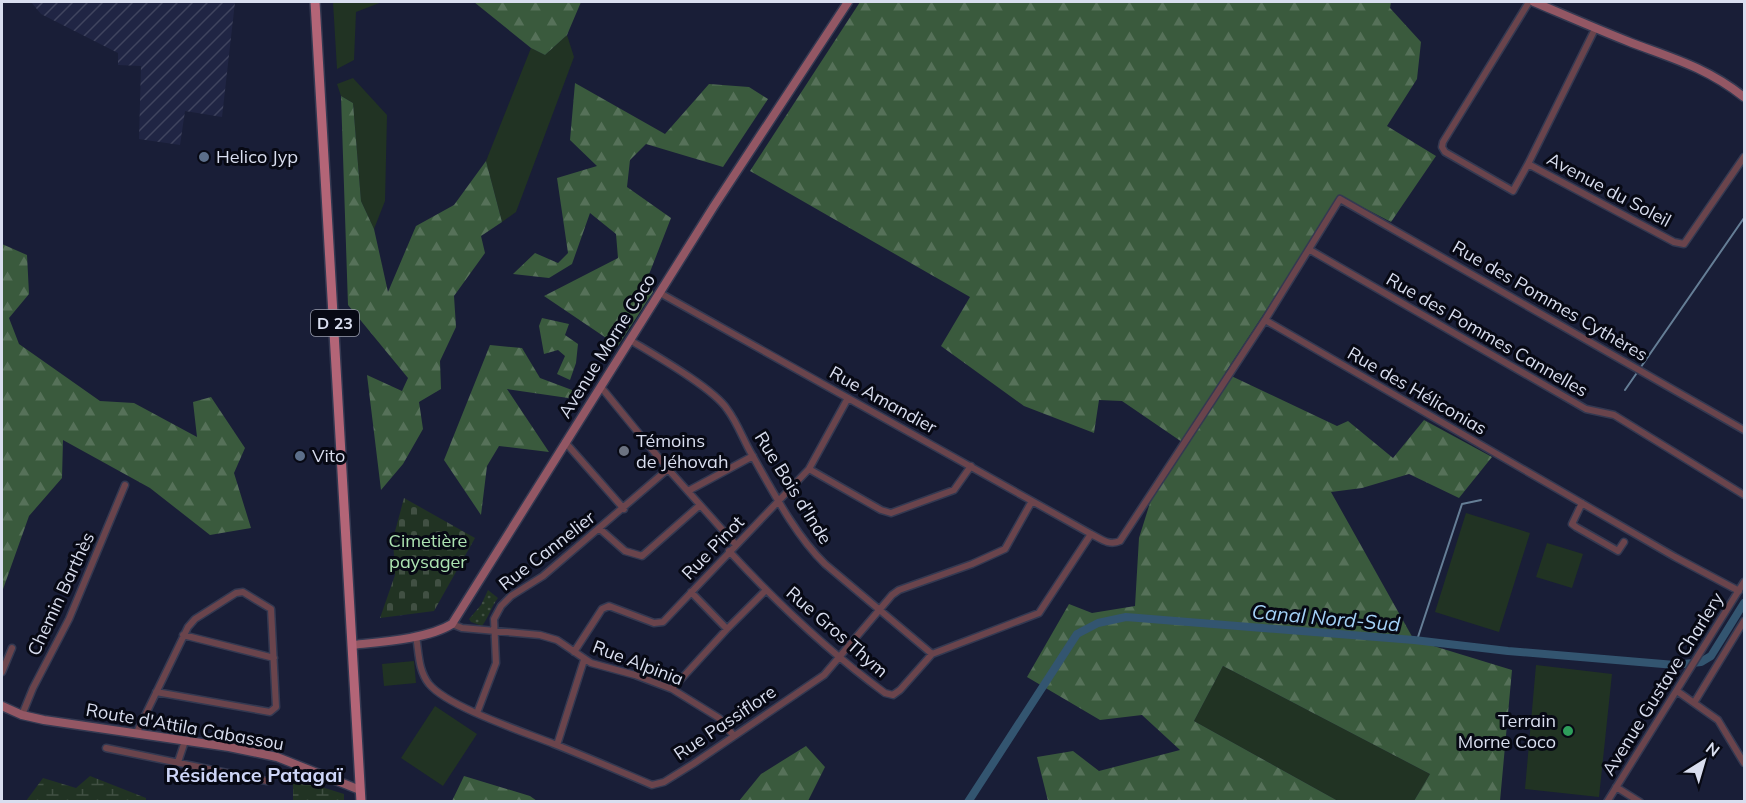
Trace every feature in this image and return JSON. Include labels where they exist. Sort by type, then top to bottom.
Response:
[{"type":"main road","name":"D 23","points":[[315,2],[361,801]]},
{"type":"street","name":"Avenue Morne Coco","points":[[452,624],[714,206],[848,2]]},
{"type":"street","points":[[1528,164],[1512,191],[1445,152],[1443,142],[1529,2]]},
{"type":"street","points":[[1534,2],[1595,29],[1690,63],[1726,83],[1744,97]]},
{"type":"street","name":"Avenue du Soleil","points":[[1595,29],[1528,164],[1674,242],[1683,244],[1744,158]]},
{"type":"street","name":"Rue Amandier","points":[[660,292],[1107,543],[1114,543],[1120,541],[1265,320],[1340,199]]},
{"type":"street","name":"Rue des Pommes Cythères","points":[[1340,199],[1744,430]]},
{"type":"street","name":"Rue des Pommes Cannelles","points":[[1310,250],[1586,408],[1608,413],[1744,495]]},
{"type":"street","name":"Rue des Héliconias","points":[[1265,320],[1556,489],[1742,586]]},
{"type":"street","name":"Rue Bois d'Inde","points":[[630,340],[680,372],[727,407],[753,456],[809,548],[932,654]]},
{"type":"street","points":[[601,387],[736,545]]},
{"type":"street","name":"Rue Pinot","points":[[574,652],[602,609],[609,606],[654,623],[663,622],[809,469],[848,398]]},
{"type":"street","points":[[565,442],[624,508]]},
{"type":"street","points":[[688,490],[753,456]]},
{"type":"street","points":[[809,469],[880,510],[891,513],[954,490],[971,466]]},
{"type":"street","name":"Rue Cannelier","points":[[477,712],[496,663],[494,619],[501,606],[511,596],[543,576],[669,469]]},
{"type":"street","name":"Chemin Barthès","points":[[22,715],[33,688],[69,619],[125,485]]},
{"type":"street","name":"Rue Passiflore","points":[[417,636],[420,669],[430,685],[456,703],[652,785],[663,782],[824,675],[899,590],[972,564],[1005,549],[1032,501]]},
{"type":"street","points":[[1582,503],[1572,524],[1618,551],[1624,542]]},
{"type":"street","points":[[600,529],[625,551],[642,556],[700,505]]},
{"type":"street","name":"Rue Gros Thym","points":[[729,551],[766,590],[838,657],[885,693],[893,695],[932,654],[1039,614],[1091,534]]},
{"type":"street","name":"Avenue Gustave Charlery","points":[[1607,801],[1681,694],[1689,669],[1742,586]]},
{"type":"street","points":[[672,689],[766,590]]},
{"type":"street","points":[[136,734],[183,634],[195,619],[236,593],[243,592],[271,609],[276,706],[270,712],[156,692]]},
{"type":"street","points":[[691,592],[727,629]]},
{"type":"street","name":"Avenue Gustave Charlery","points":[[1694,703],[1744,621]]},
{"type":"street","points":[[352,645],[417,636],[452,624]]},
{"type":"street","name":"Rue Alpinia","points":[[452,624],[462,628],[540,635],[557,640],[584,660],[672,689],[718,718],[734,736]]},
{"type":"street","points":[[183,634],[274,658]]},
{"type":"street","points":[[2,672],[12,648]]},
{"type":"street","points":[[557,745],[584,660]]},
{"type":"street","points":[[1681,694],[1718,720],[1744,763]]},
{"type":"street","name":"Route d'Attila Cabassou","points":[[2,706],[22,715],[44,720],[277,757],[360,790]]},
{"type":"street","points":[[178,762],[185,741]]},
{"type":"street","points":[[106,748],[267,781]]},
{"type":"street","points":[[1616,787],[1640,801]]},
{"type":"shaded area","points":[[31,2],[235,2],[222,117],[185,111],[180,145],[139,139],[141,66],[118,65],[118,53],[41,14]]},
{"type":"green space","points":[[333,2],[382,2],[356,12],[354,60],[337,69]]},
{"type":"green space","points":[[474,2],[581,2],[567,35],[545,55],[531,48]]},
{"type":"green space","points":[[860,2],[1391,2],[1390,8],[1421,42],[1417,79],[1387,126],[1436,156],[1391,222],[1341,196],[1225,373],[1337,426],[1348,421],[1393,458],[1424,420],[1492,457],[1459,498],[1409,474],[1362,488],[1331,492],[1414,640],[1512,670],[1500,801],[1414,801],[1430,774],[1223,666],[1194,721],[1338,801],[1048,801],[1037,757],[1073,751],[1099,771],[1180,750],[1142,715],[1100,720],[1027,677],[1069,604],[1092,613],[1135,606],[1139,538],[1154,490],[1182,442],[1122,401],[1099,400],[1094,433],[1024,406],[941,346],[970,297],[750,171]]},
{"type":"green space","points":[[567,35],[574,57],[516,212],[502,222],[486,161],[531,48],[545,55]]},
{"type":"green space","points":[[353,78],[387,115],[385,201],[374,229],[361,201],[353,103],[341,96],[337,84]]},
{"type":"green space","points":[[575,83],[665,134],[709,84],[749,87],[768,99],[723,167],[646,144],[630,160],[627,187],[671,218],[648,277],[653,292],[618,346],[544,296],[618,258],[616,234],[590,213],[572,264],[549,278],[513,274],[535,253],[558,263],[568,253],[557,178],[597,166],[570,140]]},
{"type":"green space","points":[[341,96],[353,103],[361,201],[374,229],[388,292],[416,226],[454,205],[486,161],[502,222],[481,236],[485,253],[454,296],[456,327],[440,361],[441,389],[419,402],[423,429],[403,464],[381,490],[367,375],[402,391],[408,378],[348,305]]},
{"type":"green space","points":[[2,244],[27,255],[29,294],[9,318],[19,344],[100,401],[134,403],[197,437],[193,402],[211,397],[245,448],[234,473],[251,528],[210,535],[150,488],[63,440],[62,478],[29,516],[2,592]]},
{"type":"green space","points":[[542,318],[569,324],[565,335],[578,344],[576,363],[570,380],[557,374],[565,356],[558,350],[544,354],[539,326]]},
{"type":"green space","points":[[490,345],[522,348],[540,378],[572,390],[575,399],[507,389],[549,452],[499,446],[487,466],[481,515],[444,460]]},
{"type":"green space","name":"Cimetière paysager","points":[[404,498],[475,538],[434,611],[380,618],[395,575],[393,539]]},
{"type":"green space","points":[[1466,513],[1530,533],[1499,632],[1435,612]]},
{"type":"green space","points":[[1547,543],[1583,554],[1572,588],[1536,577]]},
{"type":"green space","points":[[488,590],[498,598],[482,626],[469,619],[481,605]]},
{"type":"green space","points":[[414,661],[416,683],[384,686],[382,664]]},
{"type":"green space","name":"Terrain Morne Coco","points":[[1536,665],[1612,674],[1599,797],[1525,789]]},
{"type":"green space","points":[[1223,666],[1430,774],[1414,801],[1338,801],[1194,721]]},
{"type":"green space","points":[[435,706],[477,734],[443,786],[401,758]]},
{"type":"green space","points":[[806,746],[825,767],[808,801],[739,801],[761,774]]},
{"type":"green space","points":[[90,776],[146,798],[146,801],[26,801],[43,778],[76,788]]},
{"type":"green space","points":[[464,776],[530,796],[537,801],[452,801]]},
{"type":"green space","points":[[293,778],[344,794],[344,801],[293,801]]},
{"type":"waterway","points":[[1625,390],[1744,218]]},
{"type":"waterway","points":[[1417,640],[1462,504],[1481,500]]},
{"type":"waterway","name":"Canal Nord-Sud","points":[[968,802],[1077,634],[1098,623],[1126,617],[1414,640],[1508,651],[1675,665],[1701,662],[1711,656],[1744,603]]},
{"type":"place","name":"Helico Jyp","points":[[204,157]]},
{"type":"place","name":"Témoins de Jéhovah","points":[[624,451]]},
{"type":"place","name":"Vito","points":[[300,456]]},
{"type":"place","name":"Terrain Morne Coco","points":[[1568,731]]},
{"type":"district","name":"Résidence Patagaï","points":[[254,775]]}]
